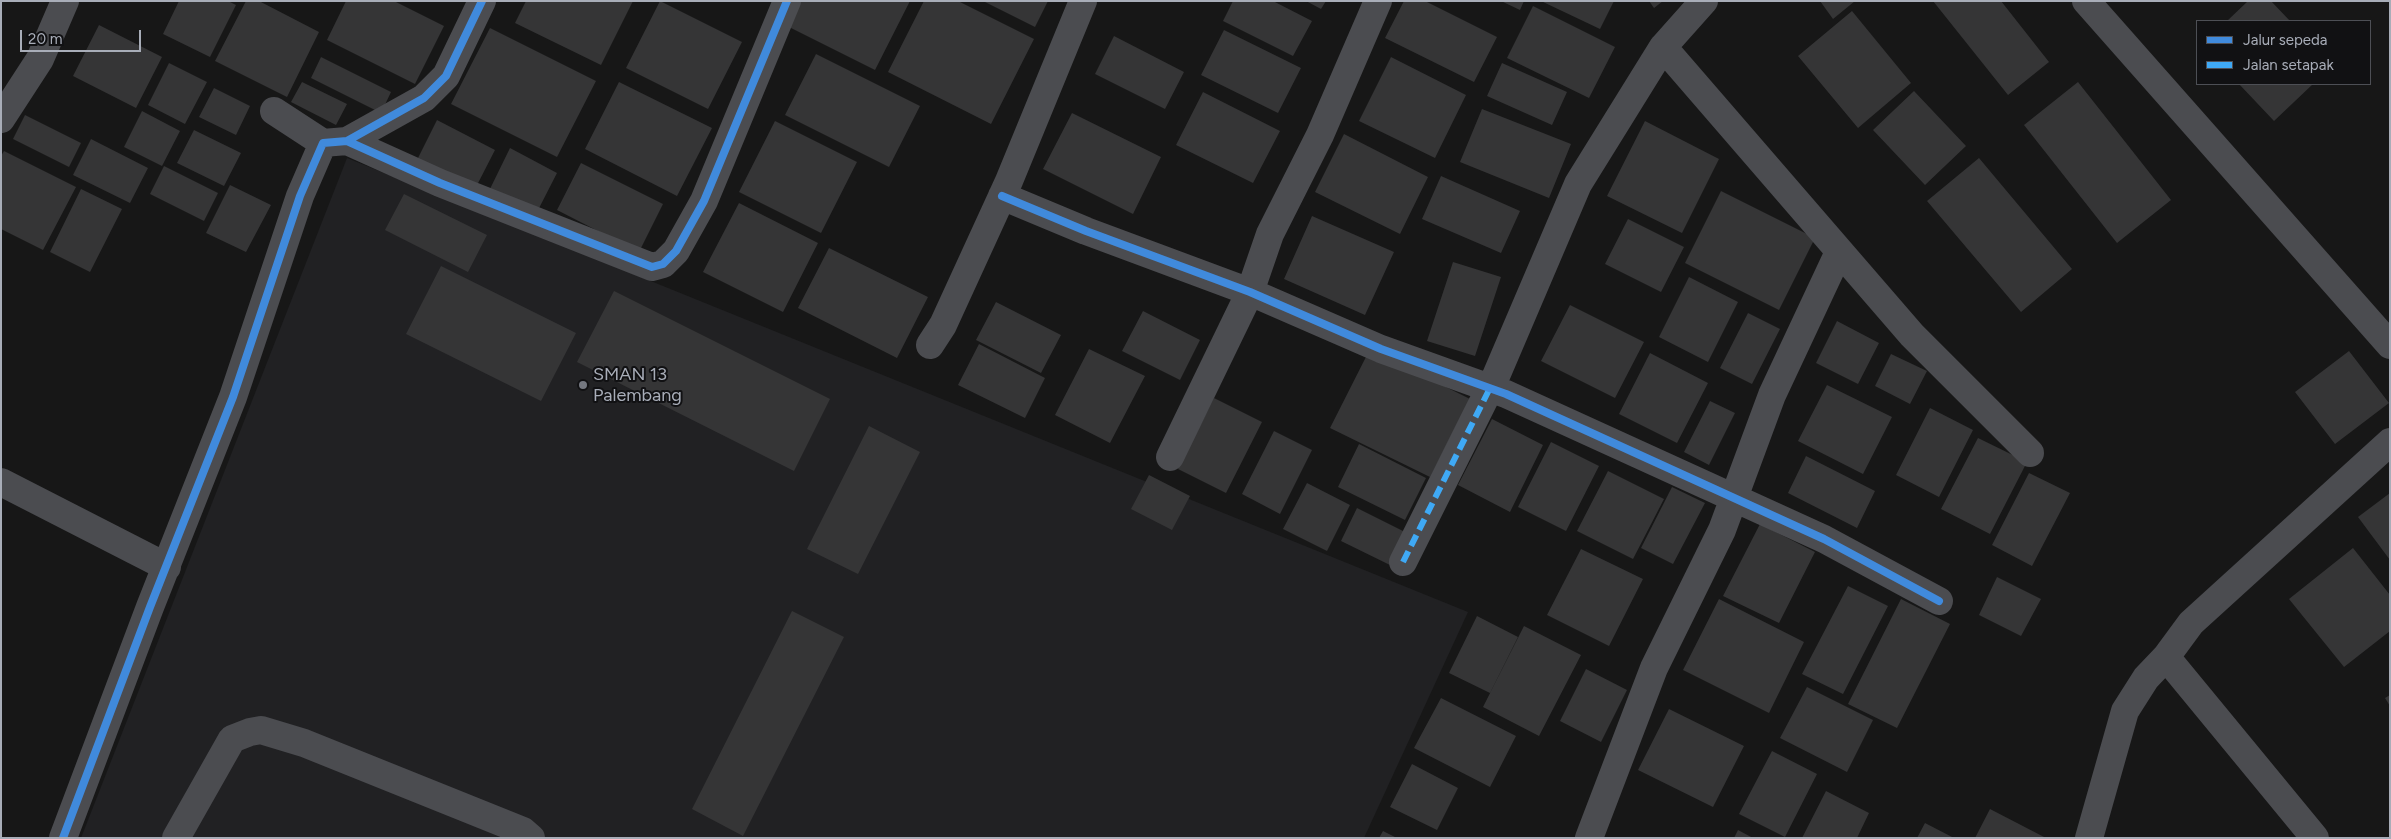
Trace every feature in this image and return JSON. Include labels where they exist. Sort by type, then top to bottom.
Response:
[{"type":"street","points":[[1,119],[40,59],[65,1]]},
{"type":"street","points":[[63,838],[232,397],[300,196],[335,142],[424,98],[446,76],[482,1]]},
{"type":"street","points":[[274,111],[335,142],[652,267],[663,264],[676,251],[704,201],[787,1]]},
{"type":"street","points":[[930,345],[943,324],[1002,196],[1083,1]]},
{"type":"street","points":[[1170,457],[1250,292],[1270,234],[1320,135],[1378,1]]},
{"type":"street","points":[[1403,562],[1490,388],[1578,184],[1663,47],[1704,1]]},
{"type":"street","points":[[2086,1],[2390,345]]},
{"type":"street","points":[[1663,47],[1912,335],[2030,453]]},
{"type":"street","points":[[1002,196],[1095,234],[1250,292],[1381,349],[1490,388],[1613,441],[1824,538],[1940,601]]},
{"type":"street","points":[[1589,838],[1654,668],[1722,530],[1772,395],[1840,252]]},
{"type":"street","points":[[2089,838],[2125,711],[2146,678],[2166,657],[2191,624],[2390,442]]},
{"type":"street","points":[[1,482],[167,567]]},
{"type":"street","points":[[2166,657],[2315,838]]},
{"type":"street","points":[[176,838],[232,739],[261,730],[304,743],[523,831],[531,838]]},
{"type":"shaded area","name":"SMAN 13 Palembang","points":[[347,158],[1468,612],[1364,838],[81,838]]},
{"type":"building","points":[[179,1],[228,1],[236,5],[210,57],[163,34]]},
{"type":"building","points":[[246,1],[259,1],[319,32],[287,97],[215,61]]},
{"type":"building","points":[[346,1],[394,1],[444,26],[415,84],[327,40]]},
{"type":"building","points":[[526,1],[633,1],[601,65],[515,23]]},
{"type":"building","points":[[660,1],[742,42],[708,109],[626,68]]},
{"type":"building","points":[[799,1],[910,1],[875,70],[787,26]]},
{"type":"building","points":[[924,1],[958,1],[1034,39],[991,124],[888,72]]},
{"type":"building","points":[[983,1],[1048,1],[1035,27]]},
{"type":"building","points":[[1233,1],[1273,1],[1312,21],[1293,56],[1223,21]]},
{"type":"building","points":[[1306,1],[1326,1],[1321,9]]},
{"type":"building","points":[[1404,1],[1425,1],[1497,37],[1474,82],[1385,38]]},
{"type":"building","points":[[1501,1],[1524,1],[1520,10]]},
{"type":"building","points":[[1541,1],[1614,1],[1600,29]]},
{"type":"building","points":[[1649,1],[1663,1],[1654,8]]},
{"type":"building","points":[[1820,1],[1855,1],[1833,19]]},
{"type":"building","points":[[1933,1],[2001,1],[2049,62],[2008,95]]},
{"type":"building","points":[[2248,1],[2271,1],[2289,20],[2228,20]]},
{"type":"building","points":[[1533,6],[1615,47],[1589,98],[1507,58]]},
{"type":"building","points":[[1852,11],[1911,83],[1858,128],[1798,56]]},
{"type":"building","points":[[99,25],[162,57],[136,108],[73,76]]},
{"type":"building","points":[[490,28],[596,81],[557,157],[451,104]]},
{"type":"building","points":[[1224,30],[1301,68],[1278,113],[1201,75]]},
{"type":"building","points":[[1114,36],[1184,72],[1165,109],[1095,74]]},
{"type":"building","points":[[816,54],[920,106],[889,167],[785,115]]},
{"type":"building","points":[[321,57],[391,92],[381,113],[311,78]]},
{"type":"building","points":[[1391,57],[1466,95],[1435,158],[1359,121]]},
{"type":"building","points":[[169,63],[207,82],[185,124],[148,105]]},
{"type":"building","points":[[1502,63],[1567,92],[1552,125],[1487,96]]},
{"type":"building","points":[[302,82],[347,104],[336,125],[291,102]]},
{"type":"building","points":[[619,82],[712,128],[677,196],[585,149]]},
{"type":"building","points":[[2078,82],[2171,200],[2117,243],[2024,125]]},
{"type":"building","points":[[2240,85],[2312,85],[2274,121]]},
{"type":"building","points":[[214,88],[250,106],[236,135],[199,117]]},
{"type":"building","points":[[1914,91],[1966,146],[1925,185],[1873,130]]},
{"type":"building","points":[[1203,92],[1280,131],[1253,183],[1176,145]]},
{"type":"building","points":[[1482,109],[1571,144],[1549,198],[1460,162]]},
{"type":"building","points":[[142,111],[180,131],[162,166],[124,147]]},
{"type":"building","points":[[1072,113],[1161,157],[1133,214],[1043,169]]},
{"type":"building","points":[[25,115],[81,143],[69,167],[13,139]]},
{"type":"building","points":[[437,120],[495,150],[475,189],[417,160]]},
{"type":"building","points":[[775,121],[857,162],[821,233],[739,192]]},
{"type":"building","points":[[1645,121],[1719,159],[1682,233],[1607,196]]},
{"type":"building","points":[[194,130],[241,153],[224,186],[177,163]]},
{"type":"building","points":[[1344,134],[1428,177],[1400,234],[1315,192]]},
{"type":"building","points":[[91,139],[148,168],[130,203],[73,175]]},
{"type":"building","points":[[510,148],[557,173],[535,216],[488,193]]},
{"type":"building","points":[[4,151],[76,187],[43,250],[1,229],[1,156]]},
{"type":"building","points":[[1979,158],[2072,269],[2021,312],[1927,201]]},
{"type":"building","points":[[581,163],[663,204],[639,252],[557,210]]},
{"type":"building","points":[[164,166],[218,193],[204,221],[150,194]]},
{"type":"building","points":[[1441,176],[1520,211],[1501,253],[1422,219]]},
{"type":"building","points":[[230,185],[271,205],[246,252],[206,233]]},
{"type":"building","points":[[81,189],[122,209],[90,272],[50,252]]},
{"type":"building","points":[[1721,191],[1815,238],[1779,310],[1685,263]]},
{"type":"building","points":[[404,194],[487,235],[468,272],[385,230]]},
{"type":"building","points":[[739,203],[818,243],[783,312],[703,272]]},
{"type":"building","points":[[1312,216],[1394,252],[1365,315],[1284,279]]},
{"type":"building","points":[[1628,219],[1684,247],[1661,292],[1605,264]]},
{"type":"building","points":[[829,248],[928,297],[897,358],[798,308]]},
{"type":"building","points":[[1453,262],[1501,277],[1475,356],[1427,341]]},
{"type":"building","points":[[441,266],[576,333],[541,401],[406,334]]},
{"type":"building","points":[[1689,277],[1738,302],[1708,362],[1659,337]]},
{"type":"building","points":[[614,291],[830,399],[794,471],[577,362]]},
{"type":"building","points":[[996,302],[1061,335],[1041,373],[976,340]]},
{"type":"building","points":[[1570,305],[1644,342],[1615,398],[1541,361]]},
{"type":"building","points":[[1143,311],[1200,340],[1180,380],[1122,351]]},
{"type":"building","points":[[1748,313],[1780,329],[1752,384],[1720,368]]},
{"type":"building","points":[[1837,321],[1879,343],[1858,384],[1816,363]]},
{"type":"building","points":[[979,344],[1045,378],[1025,418],[958,385]]},
{"type":"building","points":[[1089,349],[1145,376],[1110,443],[1055,415]]},
{"type":"building","points":[[1370,349],[1470,399],[1430,477],[1330,428]]},
{"type":"building","points":[[2349,351],[2389,403],[2335,444],[2295,392]]},
{"type":"building","points":[[1650,353],[1708,383],[1677,443],[1619,414]]},
{"type":"building","points":[[1891,354],[1927,371],[1910,404],[1875,386]]},
{"type":"building","points":[[1827,385],[1892,417],[1863,474],[1798,441]]},
{"type":"building","points":[[1214,398],[1262,422],[1226,493],[1178,469]]},
{"type":"building","points":[[1710,401],[1735,413],[1709,465],[1684,452]]},
{"type":"building","points":[[1930,408],[1973,430],[1939,497],[1896,475]]},
{"type":"building","points":[[1492,419],[1543,445],[1510,512],[1458,485]]},
{"type":"building","points":[[869,426],[920,452],[858,574],[807,549]]},
{"type":"building","points":[[1274,431],[1312,450],[1280,514],[1242,494]]},
{"type":"building","points":[[1978,438],[2027,462],[1990,534],[1941,509]]},
{"type":"building","points":[[1551,442],[1599,466],[1566,531],[1518,507]]},
{"type":"building","points":[[1359,444],[1426,478],[1405,520],[1338,487]]},
{"type":"building","points":[[1806,456],[1875,491],[1857,528],[1788,493]]},
{"type":"building","points":[[1608,471],[1664,499],[1633,559],[1577,531]]},
{"type":"building","points":[[2029,473],[2070,493],[2032,566],[1992,545]]},
{"type":"building","points":[[1149,475],[1190,496],[1172,530],[1131,509]]},
{"type":"building","points":[[1307,483],[1350,505],[1327,551],[1283,529]]},
{"type":"building","points":[[1672,487],[1705,503],[1673,564],[1641,548]]},
{"type":"building","points":[[2390,493],[2390,560],[2358,517]]},
{"type":"building","points":[[1357,508],[1409,534],[1392,566],[1341,541]]},
{"type":"building","points":[[1760,524],[1815,552],[1779,623],[1723,596]]},
{"type":"building","points":[[2353,548],[2390,595],[2390,631],[2344,667],[2289,599]]},
{"type":"building","points":[[1581,549],[1643,579],[1609,646],[1547,615]]},
{"type":"building","points":[[1997,577],[2041,599],[2021,636],[1979,615]]},
{"type":"building","points":[[1848,586],[1888,606],[1843,694],[1802,674]]},
{"type":"building","points":[[1719,599],[1804,642],[1769,713],[1683,670]]},
{"type":"building","points":[[1901,599],[1950,624],[1897,728],[1848,704]]},
{"type":"building","points":[[792,611],[844,637],[743,836],[692,809]]},
{"type":"building","points":[[1477,616],[1518,637],[1490,693],[1449,673]]},
{"type":"building","points":[[1524,626],[1581,655],[1539,736],[1483,707]]},
{"type":"building","points":[[1586,669],[1627,690],[1601,742],[1560,721]]},
{"type":"building","points":[[1807,687],[1873,720],[1847,772],[1780,738]]},
{"type":"building","points":[[2390,695],[2390,706],[2385,698]]},
{"type":"building","points":[[1441,698],[1516,736],[1490,787],[1414,748]]},
{"type":"building","points":[[1669,709],[1744,746],[1713,807],[1638,770]]},
{"type":"building","points":[[1772,751],[1817,774],[1785,837],[1739,814]]},
{"type":"building","points":[[1412,764],[1458,788],[1437,830],[1390,807]]},
{"type":"building","points":[[1826,791],[1869,813],[1857,838],[1802,838]]},
{"type":"building","points":[[1990,809],[2046,838],[1975,838]]},
{"type":"building","points":[[1925,823],[1954,838],[1917,838]]},
{"type":"building","points":[[1738,830],[1753,838],[1734,838]]},
{"type":"building","points":[[1383,831],[1397,838],[1379,838]]},
{"type":"marked path","points":[[1403,562],[1490,388]]},
{"type":"cycle path","points":[[63,838],[150,607],[233,397],[300,196],[323,143],[347,141],[424,98],[446,76],[482,1]]},
{"type":"cycle path","points":[[347,141],[440,183],[652,267],[663,264],[676,251],[704,201],[787,1]]},
{"type":"cycle path","points":[[1002,196],[1086,231],[1250,292],[1381,349],[1506,394],[1824,539],[1939,601]]},
{"type":"place","name":"SMAN 13 Palembang","points":[[583,385]]}]
